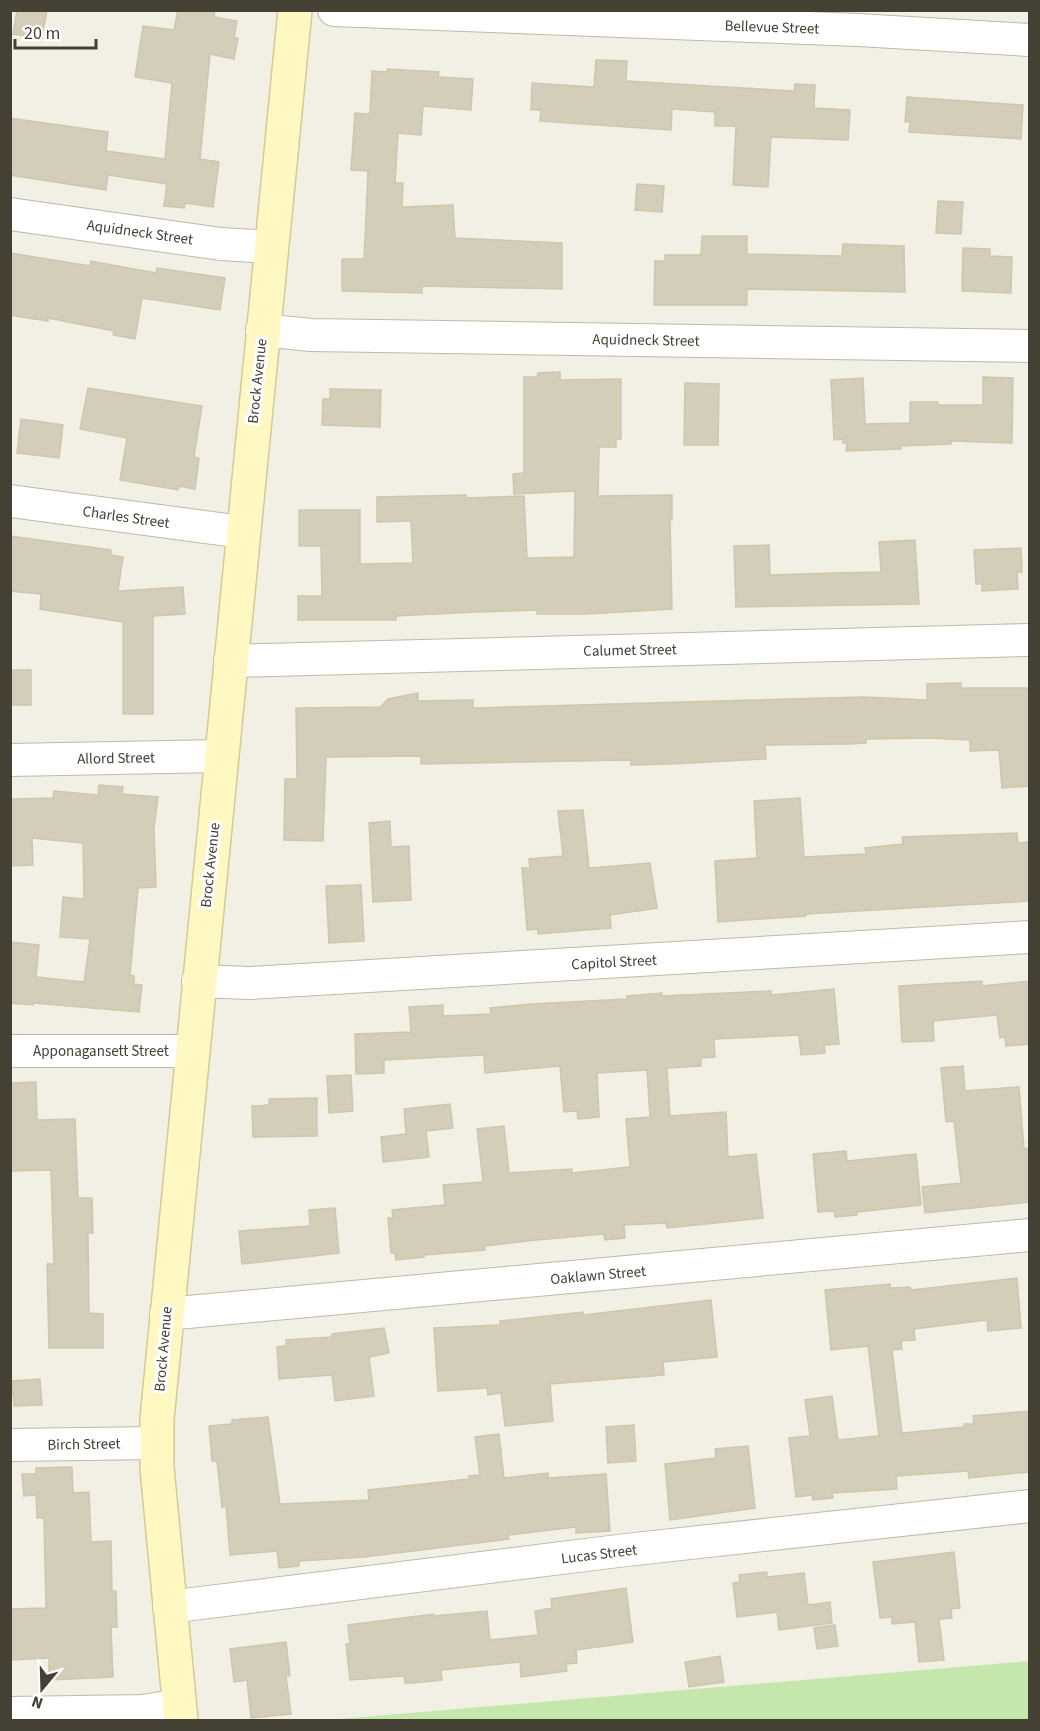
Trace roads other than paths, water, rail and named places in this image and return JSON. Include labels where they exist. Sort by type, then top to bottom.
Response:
[{"type":"main road","name":"Brock Avenue","points":[[180,1713],[157,1443],[166,1314],[191,1051],[295,10]]},
{"type":"street","name":"Bellevue Street","points":[[334,10],[858,30],[1029,40]]},
{"type":"street","name":"Aquidneck Street","points":[[10,214],[221,243],[270,247]]},
{"type":"street","name":"Aquidneck Street","points":[[262,330],[310,335],[1029,346]]},
{"type":"street","name":"Charles Street","points":[[10,501],[242,532]]},
{"type":"street","name":"Calumet Street","points":[[230,661],[1029,640]]},
{"type":"street","name":"Allord Street","points":[[10,759],[221,756]]},
{"type":"street","name":"Capitol Street","points":[[198,981],[262,983],[1029,937]]},
{"type":"street","name":"Apponagansett Street","points":[[10,1051],[191,1051]]},
{"type":"street","name":"Oaklawn Street","points":[[166,1314],[1029,1235]]},
{"type":"street","name":"Birch Street","points":[[10,1445],[157,1443]]},
{"type":"street","name":"Lucas Street","points":[[170,1607],[626,1550],[1029,1506]]},
{"type":"street","points":[[10,1713],[143,1711],[180,1713]]}]
